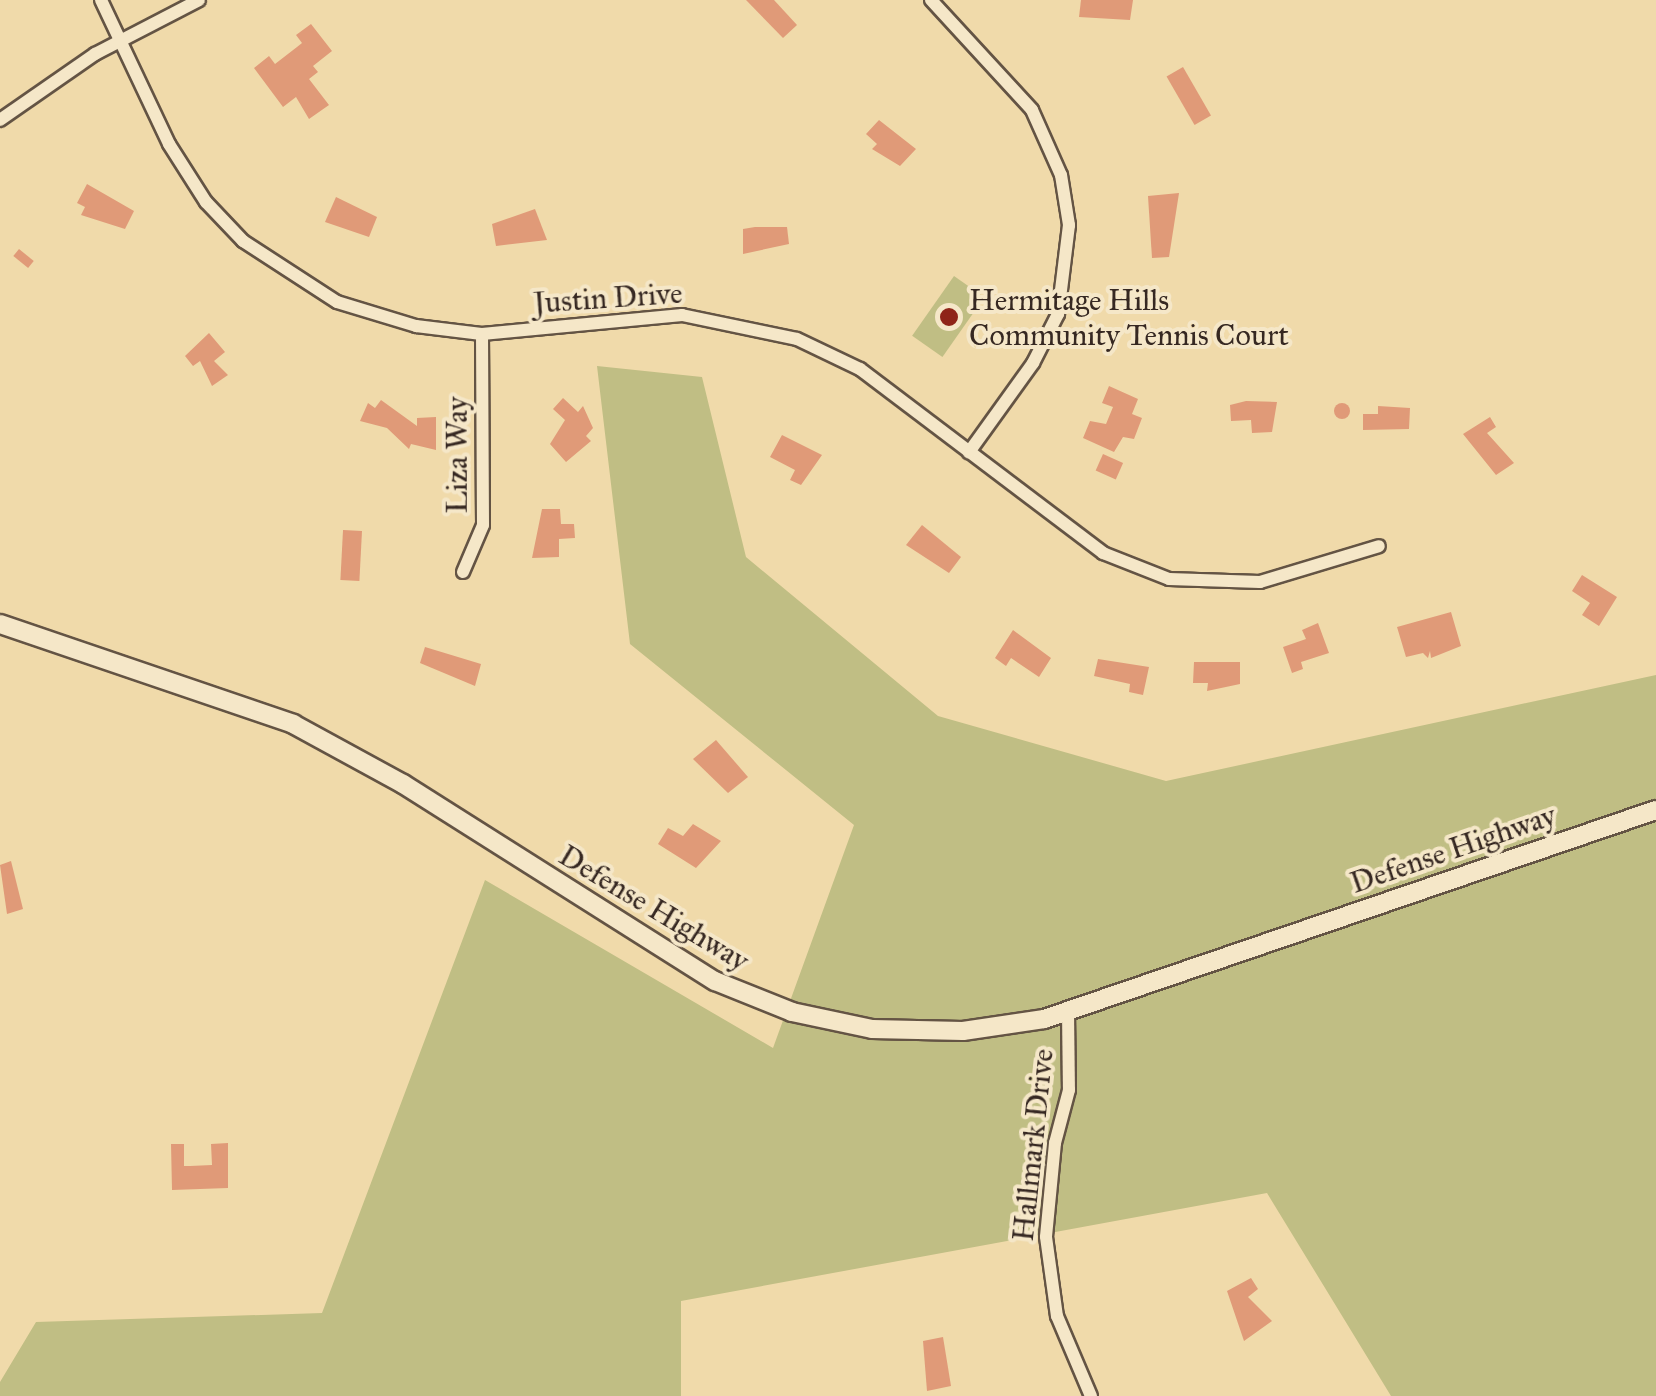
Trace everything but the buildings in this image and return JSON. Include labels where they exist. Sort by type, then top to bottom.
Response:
[{"type":"main road","name":"Defense Highway","points":[[0,624],[293,724],[403,784],[672,958],[757,1000],[831,1022],[903,1031],[991,1028],[1068,1012],[1656,810]]},
{"type":"street","name":"Justin Drive","points":[[101,0],[186,174],[243,241],[337,302],[416,326],[482,334],[682,315],[762,328],[860,369],[1103,553],[1170,580],[1260,582],[1379,546]]},
{"type":"street","points":[[0,120],[121,42],[199,0]]},
{"type":"street","points":[[931,0],[1032,110],[1061,175],[1069,225],[1058,314],[1033,363],[969,452]]},
{"type":"street","name":"Liza Way","points":[[463,572],[483,525],[482,334]]},
{"type":"street","name":"Hallmark Drive","points":[[1068,1012],[1068,1090],[1055,1143],[1046,1236],[1057,1316],[1091,1396]]},
{"type":"shaded area","name":"Hermitage Hills Community Tennis Court","points":[[954,276],[984,297],[942,357],[912,336]]},
{"type":"shaded area","points":[[597,366],[702,377],[746,557],[938,716],[1166,781],[1656,675],[1656,1396],[1391,1396],[1267,1193],[681,1301],[681,1396],[0,1396],[0,1382],[36,1322],[322,1313],[485,880],[773,1048],[854,825],[630,644]]},
{"type":"place","name":"Hermitage Hills Community Tennis Court","points":[[949,317]]}]
